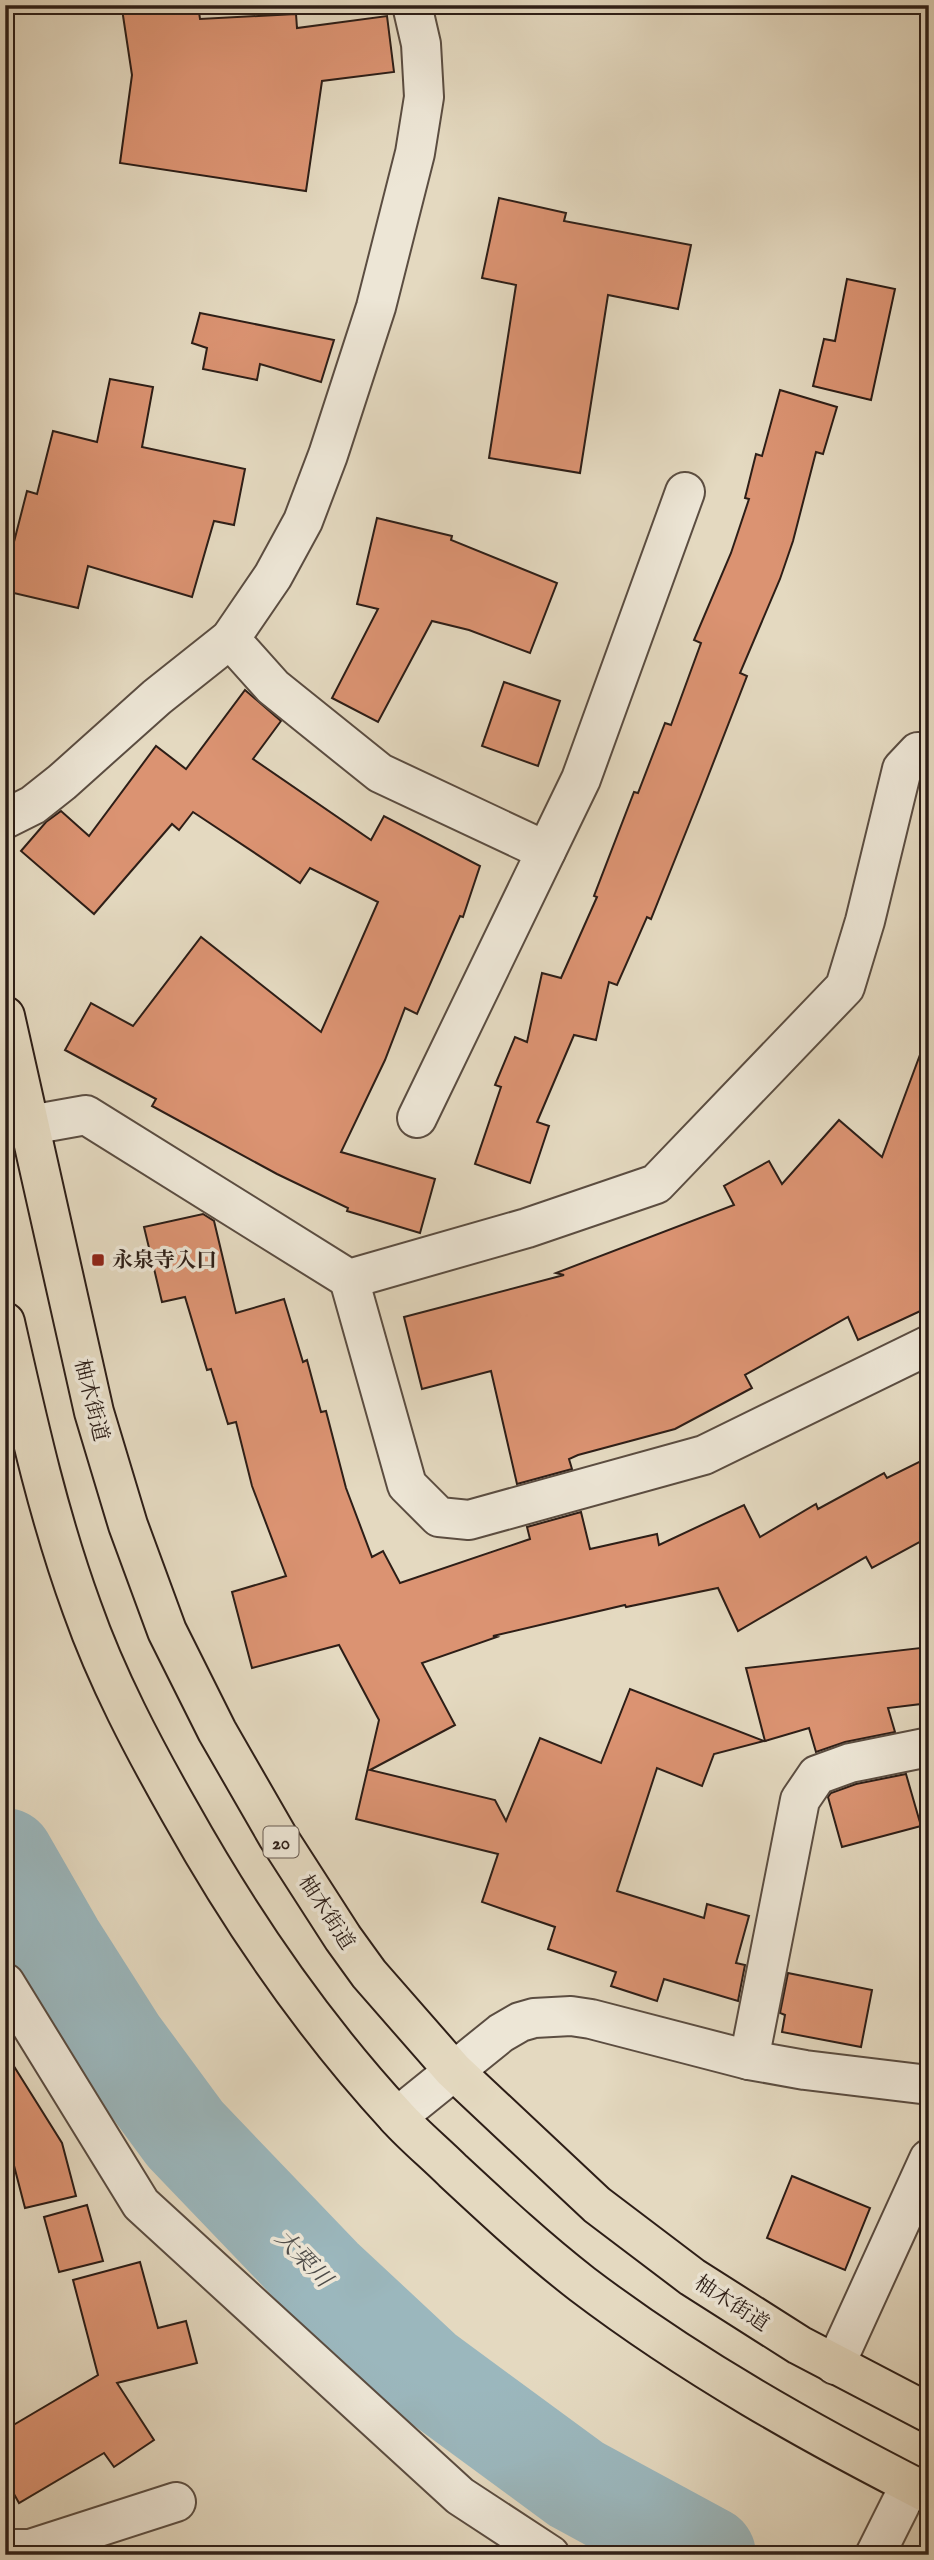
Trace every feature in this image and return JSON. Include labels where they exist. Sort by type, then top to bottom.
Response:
[{"type":"main road","name":"柚木街道","points":[[5,1016],[93,1412],[128,1525],[167,1631],[217,1731],[278,1837],[343,1938],[369,1974],[453,2070],[597,2205],[692,2277],[799,2345],[929,2413]]},
{"type":"main road","points":[[5,1322],[37,1466],[83,1612],[147,1753],[215,1875],[280,1972],[320,2025],[397,2117],[510,2225],[584,2285],[693,2361],[807,2429],[919,2489]]},
{"type":"street","points":[[5,819],[33,805],[62,782],[157,697],[230,639],[273,576],[303,521],[328,455],[376,307],[415,153],[424,97],[421,44],[412,5]]},
{"type":"street","points":[[417,1118],[581,779],[685,492]]},
{"type":"street","points":[[230,639],[273,687],[380,773],[546,851]]},
{"type":"street","points":[[349,1279],[527,1228],[656,1184],[845,988],[902,769],[918,751],[929,752]]},
{"type":"street","points":[[30,1125],[86,1115],[349,1279],[407,1485],[439,1517],[469,1520],[704,1455],[929,1345]]},
{"type":"street","points":[[749,2060],[800,1800],[817,1775],[850,1763],[929,1747]]},
{"type":"street","points":[[5,1983],[141,2204],[460,2496],[550,2555]]},
{"type":"street","points":[[397,2117],[501,2033],[520,2022],[560,2016],[591,2019],[749,2060],[805,2070],[929,2085]]},
{"type":"street","points":[[835,2365],[929,2159]]},
{"type":"street","points":[[875,2555],[919,2489]]},
{"type":"street","points":[[5,2549],[30,2549],[176,2502]]},
{"type":"building","points":[[151,5],[198,5],[200,19],[296,14],[297,28],[387,16],[394,72],[322,81],[306,191],[120,163],[132,75],[122,9]]},
{"type":"building","points":[[499,198],[566,213],[564,221],[691,245],[678,309],[608,295],[580,473],[489,458],[516,285],[482,278]]},
{"type":"building","points":[[847,279],[895,289],[871,400],[813,386],[824,339],[835,341]]},
{"type":"building","points":[[200,313],[334,340],[321,382],[260,364],[257,380],[203,369],[207,348],[192,343]]},
{"type":"building","points":[[110,379],[153,387],[142,447],[245,469],[234,525],[214,521],[192,597],[88,566],[78,608],[5,591],[5,577],[27,491],[37,494],[53,431],[97,442]]},
{"type":"building","points":[[780,390],[837,407],[823,454],[816,452],[793,541],[740,673],[747,676],[700,797],[651,919],[647,917],[617,985],[609,982],[596,1040],[574,1035],[537,1122],[549,1126],[530,1183],[475,1164],[501,1087],[495,1085],[515,1037],[527,1042],[542,973],[561,978],[597,897],[594,896],[634,792],[638,793],[665,723],[671,725],[701,643],[694,640],[731,553],[749,499],[745,498],[756,454],[762,456]]},
{"type":"building","points":[[377,518],[452,536],[451,540],[557,583],[530,653],[469,630],[432,621],[378,722],[332,698],[378,609],[357,604]]},
{"type":"building","points":[[504,682],[560,701],[538,766],[482,746]]},
{"type":"building","points":[[245,690],[281,721],[253,759],[371,840],[384,816],[480,866],[463,917],[460,916],[417,1014],[405,1008],[385,1060],[341,1152],[435,1179],[420,1233],[347,1211],[348,1208],[277,1174],[152,1106],[156,1099],[65,1050],[91,1003],[133,1026],[201,937],[321,1032],[378,902],[310,868],[300,883],[193,812],[179,830],[172,824],[94,914],[21,851],[46,822],[61,811],[89,836],[156,746],[186,769]]},
{"type":"building","points":[[924,1044],[929,1044],[929,1307],[858,1340],[848,1317],[745,1375],[752,1388],[675,1429],[578,1455],[569,1459],[572,1469],[517,1484],[491,1371],[422,1389],[404,1317],[564,1275],[556,1273],[734,1205],[724,1186],[769,1161],[782,1184],[839,1120],[882,1157]]},
{"type":"building","points":[[203,1214],[214,1221],[236,1313],[284,1299],[303,1362],[307,1360],[321,1412],[326,1411],[346,1488],[372,1557],[383,1551],[400,1583],[530,1539],[527,1527],[581,1512],[590,1549],[657,1534],[659,1545],[744,1505],[760,1537],[816,1504],[818,1509],[884,1473],[887,1478],[929,1457],[929,1537],[872,1568],[866,1557],[738,1631],[718,1588],[626,1607],[625,1605],[493,1636],[497,1637],[422,1663],[455,1725],[370,1770],[495,1800],[506,1821],[540,1738],[601,1763],[630,1689],[764,1741],[714,1754],[702,1786],[657,1768],[617,1891],[704,1918],[707,1904],[749,1916],[736,1963],[745,1965],[738,2001],[664,1979],[657,2001],[611,1986],[616,1972],[548,1949],[555,1927],[482,1902],[498,1854],[356,1819],[379,1720],[339,1645],[252,1668],[232,1592],[286,1576],[252,1486],[236,1422],[228,1424],[211,1369],[207,1370],[185,1297],[162,1302],[144,1227]]},
{"type":"building","points":[[929,1647],[929,1703],[888,1708],[895,1732],[845,1742],[816,1752],[809,1728],[765,1741],[746,1668]]},
{"type":"building","points":[[906,1774],[921,1826],[842,1847],[828,1797],[831,1793],[856,1784]]},
{"type":"building","points":[[788,1973],[872,1990],[861,2047],[782,2032],[785,2015],[780,2013]]},
{"type":"building","points":[[5,2052],[62,2143],[76,2196],[25,2208],[5,2131]]},
{"type":"building","points":[[792,2176],[870,2208],[845,2270],[767,2238]]},
{"type":"building","points":[[87,2205],[103,2261],[59,2272],[44,2217]]},
{"type":"building","points":[[140,2262],[158,2328],[186,2321],[197,2363],[117,2383],[154,2440],[114,2467],[104,2453],[19,2503],[5,2478],[5,2430],[98,2375],[73,2280]]},
{"type":"waterway","name":"大栗川","points":[[5,1857],[55,1944],[118,2043],[185,2134],[322,2277],[425,2373],[576,2484],[707,2555]]},
{"type":"place","name":"永泉寺入口","points":[[98,1260]]}]
